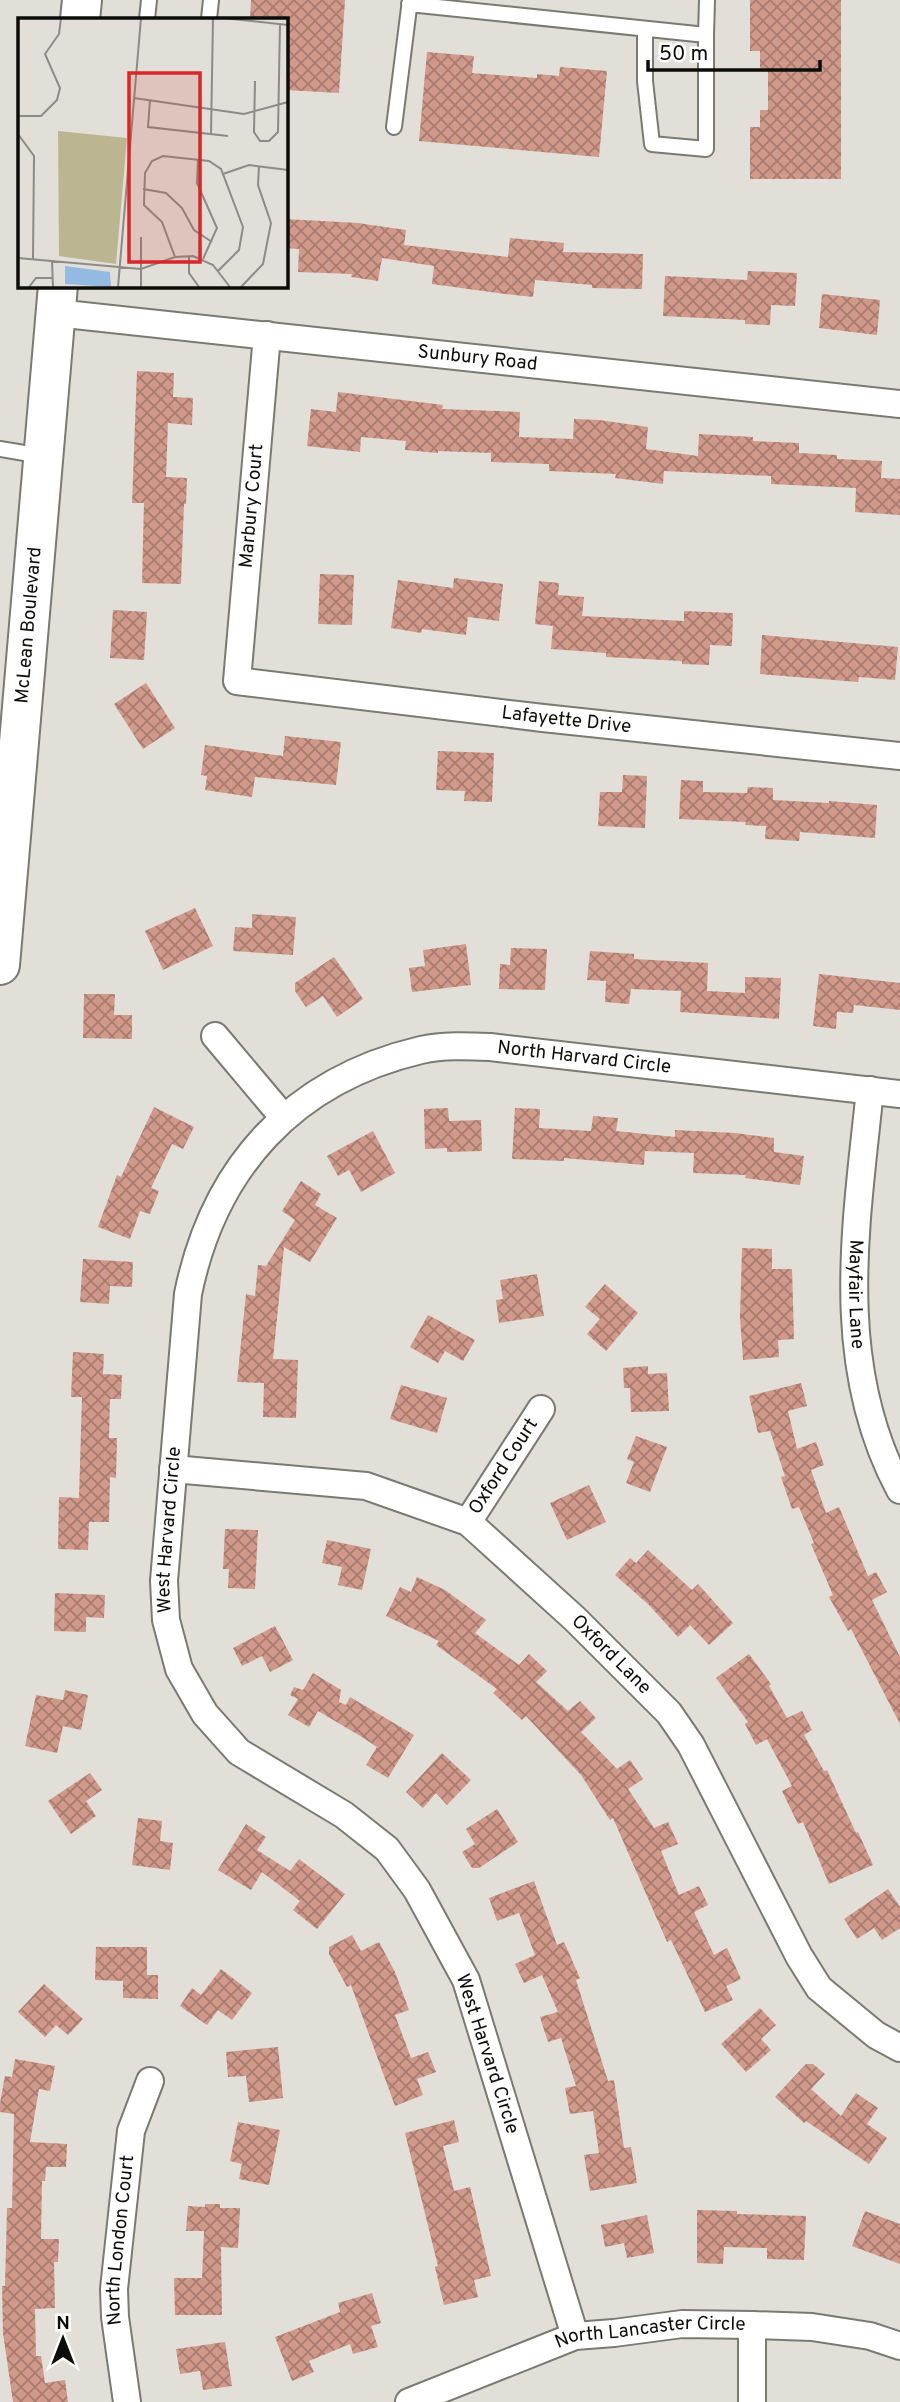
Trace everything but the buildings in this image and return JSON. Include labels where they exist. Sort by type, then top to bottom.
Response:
[{"type":"main road","points":[[80,18],[82,0]]},
{"type":"main road","name":"McLean Boulevard","points":[[0,965],[57,299]]},
{"type":"street","name":"Sunbury Road","points":[[57,299],[267,335],[900,404]]},
{"type":"street","name":"Marbury Court","points":[[238,677],[267,335]]},
{"type":"street","name":"Lafayette Drive","points":[[238,677],[237,681],[477,710],[900,756]]},
{"type":"street","points":[[215,1035],[284,1118]]},
{"type":"street","name":"North Harvard Circle","points":[[284,1118],[318,1092],[373,1065],[422,1050],[457,1046],[530,1050],[900,1094]]},
{"type":"street","name":"Mayfair Lane","points":[[870,1090],[855,1235],[852,1299],[865,1396],[877,1438],[891,1475],[900,1490]]},
{"type":"street","name":"West Harvard Circle","points":[[284,1118],[254,1148],[231,1180],[211,1217],[195,1262],[188,1294],[173,1469],[164,1581],[166,1620],[179,1669],[205,1714],[239,1752],[344,1815],[387,1849],[417,1890],[466,1980],[575,2336]]},
{"type":"street","name":"Oxford Court","points":[[468,1522],[541,1409]]},
{"type":"street","name":"Oxford Lane","points":[[173,1469],[366,1486],[468,1522],[575,1619],[669,1713],[697,1756],[799,1956],[819,1988],[876,2035],[900,2049]]},
{"type":"street","name":"North London Court","points":[[127,2402],[115,2317],[114,2289],[131,2131],[150,2081]]},
{"type":"street","name":"North Lancaster Circle","points":[[409,2402],[575,2336],[682,2324],[752,2325],[812,2327],[870,2336],[900,2346]]},
{"type":"street","points":[[752,2325],[752,2402]]},
{"type":"lane","points":[[147,18],[149,0]]},
{"type":"lane","points":[[209,18],[211,0]]},
{"type":"lane","points":[[525,16],[527,0]]},
{"type":"lane","points":[[645,29],[645,81],[652,144],[706,149],[707,0]]},
{"type":"lane","points":[[394,127],[410,2],[706,35]]},
{"type":"lane","points":[[0,449],[43,457]]}]
